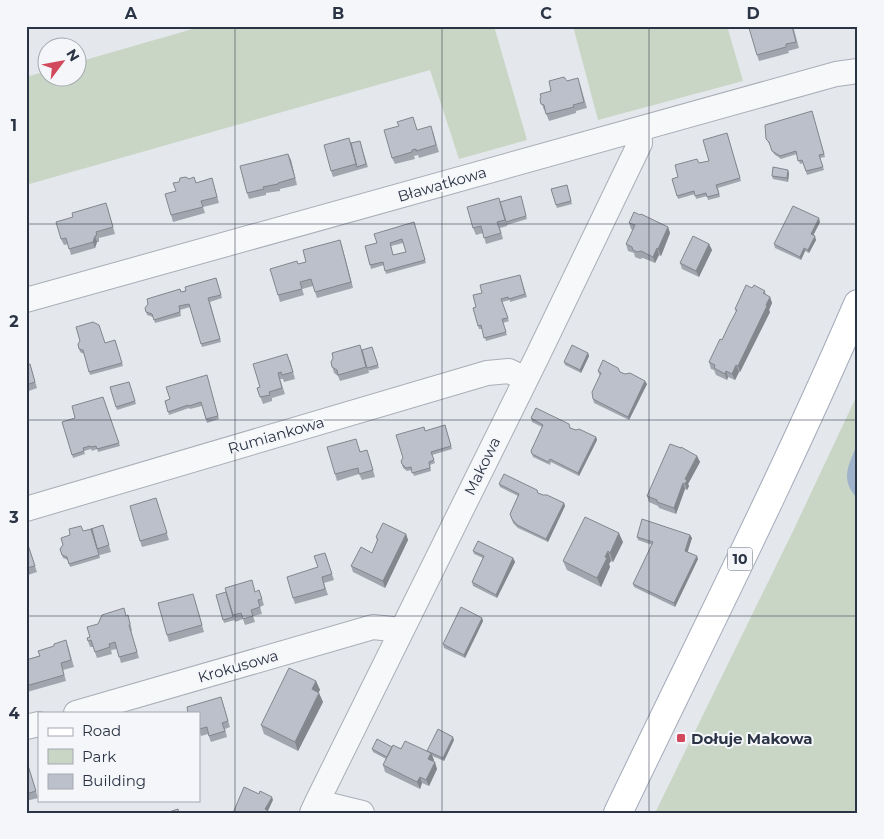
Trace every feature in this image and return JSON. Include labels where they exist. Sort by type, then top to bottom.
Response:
[{"type":"main road","name":"10","points":[[618,813],[805,422],[858,304]]},
{"type":"street","name":"Bławatkowa","points":[[26,300],[836,74],[858,71]]},
{"type":"street","name":"Makowa","points":[[362,813],[315,807],[640,143],[639,129]]},
{"type":"street","name":"Rumiankowa","points":[[26,509],[487,373],[509,371],[526,379]]},
{"type":"street","name":"Krokusowa","points":[[79,712],[373,627],[401,630]]},
{"type":"green space","points":[[203,26],[494,26],[527,140],[459,159],[430,70],[26,185],[26,77],[38,74],[38,88],[88,88],[88,59]]},
{"type":"green space","points":[[573,26],[727,26],[743,81],[598,120]]},
{"type":"green space","points":[[858,393],[858,813],[655,813],[794,529]]},
{"type":"water","points":[[858,447],[858,499],[849,486],[847,475],[852,456]]},
{"type":"building","points":[[757,26],[792,26],[796,42],[786,44],[786,47],[757,55],[749,28]]},
{"type":"building","points":[[564,77],[567,81],[578,78],[584,102],[573,105],[574,107],[546,114],[544,105],[541,104],[540,94],[551,91],[549,81]]},
{"type":"building","points":[[812,111],[824,154],[819,155],[823,167],[806,171],[802,160],[798,161],[796,151],[780,156],[772,151],[766,139],[765,125]]},
{"type":"building","points":[[413,117],[417,130],[431,126],[436,145],[416,151],[416,149],[412,150],[412,152],[392,158],[384,130],[399,126],[397,122]]},
{"type":"building","points":[[727,133],[740,178],[716,185],[719,194],[707,197],[706,193],[695,196],[694,191],[677,196],[672,179],[678,177],[675,165],[697,159],[699,163],[709,161],[703,140]]},
{"type":"building","points":[[349,138],[356,164],[331,171],[324,145]]},
{"type":"building","points":[[360,141],[366,164],[357,167],[351,143]]},
{"type":"building","points":[[288,154],[295,178],[247,193],[240,166]]},
{"type":"building","points":[[773,167],[788,170],[787,178],[772,176]]},
{"type":"building","points":[[186,177],[189,179],[194,177],[196,183],[212,178],[217,197],[201,201],[203,207],[171,215],[165,194],[176,191],[173,183],[179,182],[180,178]]},
{"type":"building","points":[[567,185],[571,201],[556,205],[551,189]]},
{"type":"building","points":[[521,196],[526,216],[506,222],[500,202]]},
{"type":"building","points":[[499,198],[505,220],[497,222],[501,233],[484,238],[481,226],[473,228],[467,207]]},
{"type":"building","points":[[106,203],[113,227],[96,232],[97,235],[93,242],[69,249],[66,238],[61,239],[56,222],[73,217],[72,213]]},
{"type":"building","points":[[793,206],[819,218],[811,234],[815,236],[808,250],[804,248],[800,257],[774,244]]},
{"type":"building","points":[[634,212],[668,227],[653,257],[641,251],[637,252],[626,244],[635,225],[629,223]]},
{"type":"building","points":[[414,222],[425,260],[385,271],[383,262],[370,265],[365,246],[377,243],[374,234]],"holes":[[[402,239],[406,252],[393,255],[390,243]]]},
{"type":"building","points":[[693,236],[709,244],[696,271],[680,263]]},
{"type":"building","points":[[340,240],[351,282],[315,292],[311,279],[300,282],[302,289],[278,295],[270,269],[297,261],[298,264],[306,262],[303,250]]},
{"type":"building","points":[[520,275],[525,294],[509,299],[508,297],[501,299],[508,318],[502,319],[506,332],[484,338],[481,325],[478,326],[473,308],[476,307],[473,295],[482,293],[480,285]]},
{"type":"building","points":[[216,278],[221,295],[208,298],[220,339],[201,344],[189,304],[179,306],[180,312],[154,320],[152,314],[146,312],[147,299],[180,289],[181,292],[186,291],[185,287]]},
{"type":"building","points":[[746,285],[752,288],[754,285],[765,291],[763,293],[770,297],[738,366],[736,365],[732,374],[726,371],[725,374],[714,368],[715,365],[709,362],[737,310],[735,309]]},
{"type":"building","points":[[93,322],[99,325],[105,343],[115,340],[122,363],[89,372],[83,350],[79,349],[78,344],[80,341],[76,327]]},
{"type":"building","points":[[360,345],[366,367],[338,375],[337,370],[332,367],[332,353]]},
{"type":"building","points":[[572,345],[588,353],[580,370],[564,362]]},
{"type":"building","points":[[372,347],[378,365],[367,368],[362,350]]},
{"type":"building","points":[[287,354],[293,372],[282,375],[281,372],[278,373],[282,388],[269,392],[270,395],[260,397],[257,388],[260,387],[253,364]]},
{"type":"building","points":[[603,360],[618,368],[620,372],[630,373],[645,381],[628,417],[593,399],[592,392],[601,373],[598,371]]},
{"type":"building","points":[[30,364],[35,382],[26,385],[26,365]]},
{"type":"building","points":[[207,375],[218,416],[206,419],[201,402],[168,412],[165,401],[170,399],[166,387]]},
{"type":"building","points":[[129,382],[135,401],[116,407],[110,387]]},
{"type":"building","points":[[103,397],[119,443],[97,449],[96,446],[90,446],[83,448],[84,451],[72,455],[62,422],[75,418],[72,406]]},
{"type":"building","points":[[536,408],[569,424],[570,428],[579,429],[596,437],[578,473],[550,459],[548,462],[532,454],[531,451],[543,425],[531,418]]},
{"type":"building","points":[[445,425],[451,446],[431,452],[434,460],[429,462],[430,468],[412,473],[411,467],[406,468],[402,464],[403,458],[396,435],[424,427],[425,431]]},
{"type":"building","points":[[356,439],[360,452],[367,450],[373,470],[359,474],[358,468],[335,474],[327,447]]},
{"type":"building","points":[[670,444],[681,447],[697,456],[685,479],[687,480],[685,484],[683,483],[674,508],[647,496]]},
{"type":"building","points":[[504,474],[537,490],[538,493],[564,503],[546,539],[517,525],[512,519],[510,514],[519,494],[499,484]]},
{"type":"building","points":[[156,498],[167,533],[140,541],[130,506]]},
{"type":"building","points":[[585,517],[619,533],[610,553],[608,551],[605,557],[607,558],[597,578],[563,561]]},
{"type":"building","points":[[642,519],[690,535],[685,551],[697,556],[674,603],[633,584],[653,542],[637,537]]},
{"type":"building","points":[[383,523],[406,534],[383,581],[351,566],[361,547],[372,553],[378,539],[376,537]]},
{"type":"building","points":[[103,525],[109,545],[97,549],[91,529]]},
{"type":"building","points":[[81,526],[83,531],[92,529],[99,555],[69,564],[67,557],[62,555],[60,549],[63,545],[61,538],[70,535],[69,529]]},
{"type":"building","points":[[26,539],[35,566],[26,568]]},
{"type":"building","points":[[478,541],[513,558],[496,595],[472,582],[484,556],[473,551]]},
{"type":"building","points":[[325,553],[332,574],[322,577],[325,589],[293,598],[287,577],[318,567],[314,556]]},
{"type":"building","points":[[252,580],[255,592],[259,590],[262,599],[258,600],[260,607],[251,610],[253,616],[243,619],[241,613],[233,615],[225,588]]},
{"type":"building","points":[[226,592],[233,617],[223,620],[216,595]]},
{"type":"building","points":[[193,594],[202,625],[167,635],[158,603]]},
{"type":"building","points":[[461,607],[482,618],[464,655],[443,644]]},
{"type":"building","points":[[124,608],[126,616],[128,615],[137,652],[119,657],[115,642],[109,644],[110,647],[95,652],[91,640],[88,641],[87,638],[90,637],[87,627],[98,624],[102,615]]},
{"type":"building","points":[[66,640],[71,660],[61,663],[64,675],[26,686],[26,660],[40,656],[38,651]]},
{"type":"building","points":[[289,668],[316,681],[312,689],[319,693],[295,742],[261,725]]},
{"type":"building","points":[[221,697],[228,721],[222,723],[225,731],[209,736],[207,727],[200,729],[200,712],[188,712],[187,707]]},
{"type":"building","points":[[438,729],[453,737],[443,758],[427,751]]},
{"type":"building","points":[[377,739],[392,747],[387,757],[372,749]]},
{"type":"building","points":[[405,741],[431,753],[428,759],[435,762],[426,780],[420,777],[417,782],[383,765],[393,745],[401,749]]},
{"type":"building","points":[[26,759],[36,791],[26,794]]},
{"type":"building","points":[[244,787],[259,794],[260,791],[272,797],[265,809],[271,813],[233,813]]},
{"type":"building","points":[[178,809],[179,813],[166,813]]},
{"type":"place","name":"Dołuje Makowa","points":[[681,738]]}]
